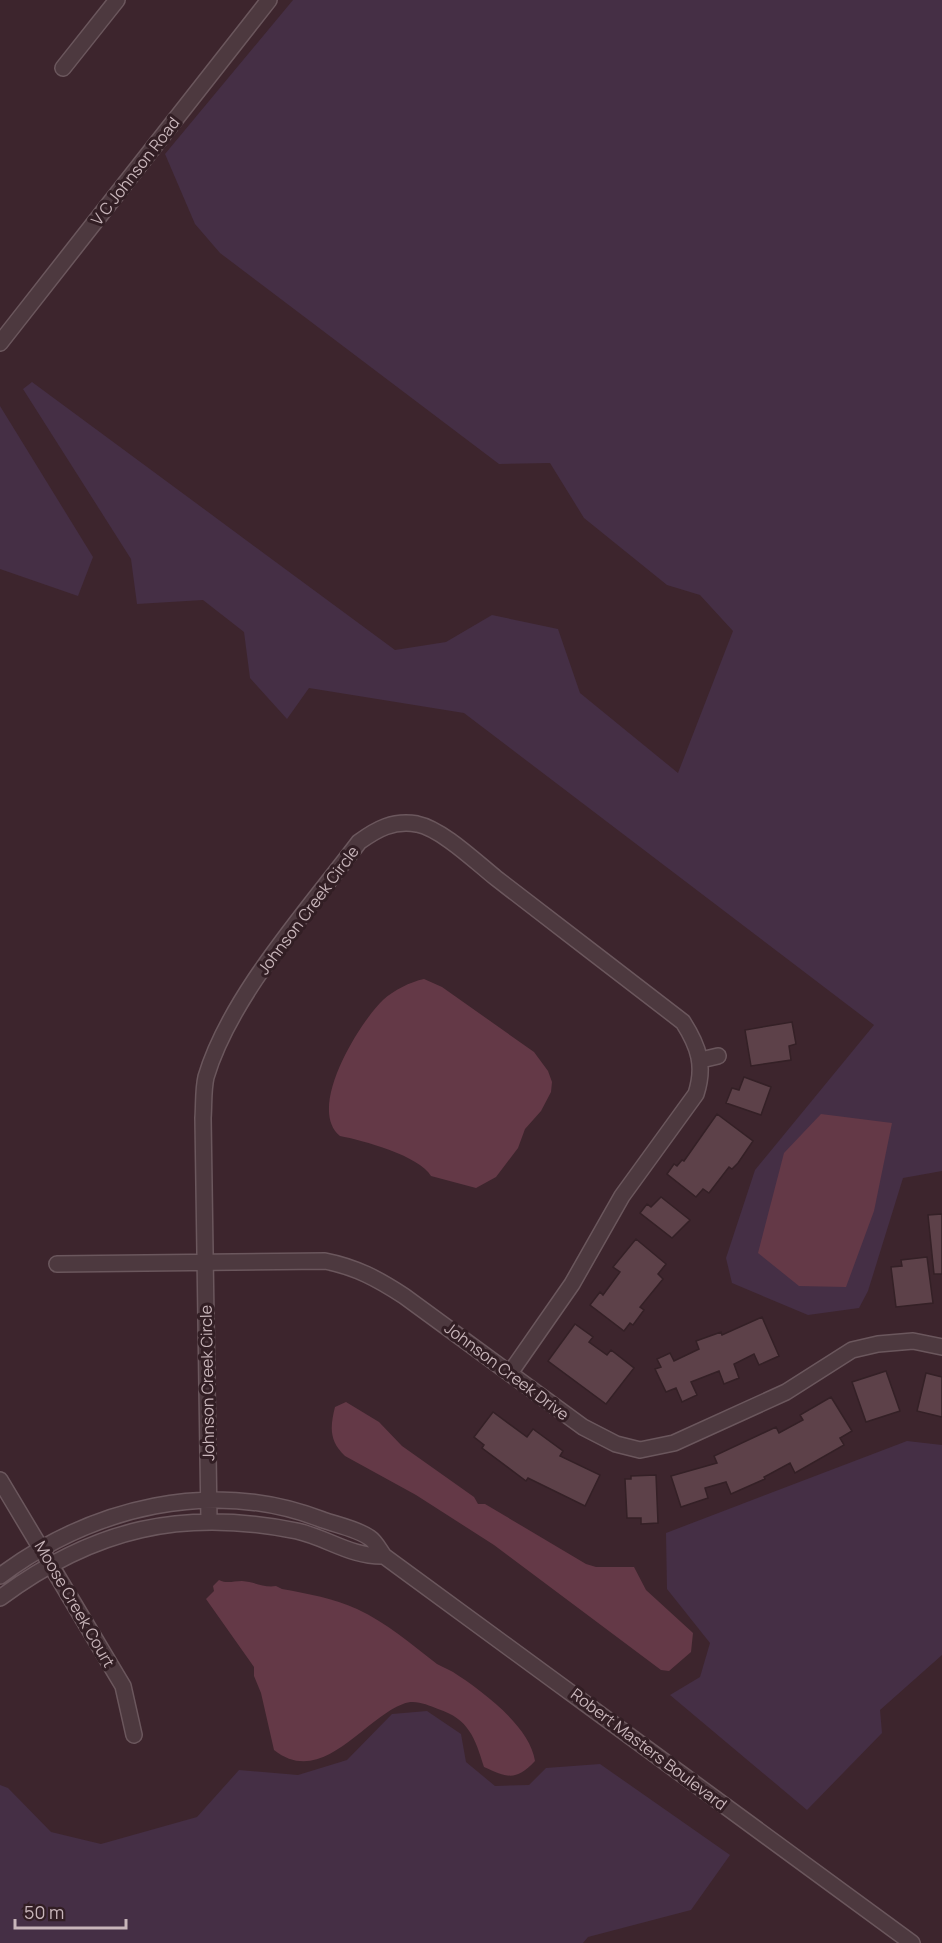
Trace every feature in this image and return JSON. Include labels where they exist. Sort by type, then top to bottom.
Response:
[{"type":"street","points":[[63,68],[117,0]]},
{"type":"street","name":"V C Johnson Road","points":[[0,343],[269,0]]},
{"type":"street","name":"Johnson Creek Circle","points":[[209,1521],[203,1118],[206,1079],[219,1045],[242,998],[359,842],[374,831],[392,823],[419,824],[444,838],[684,1022],[695,1041],[701,1060],[701,1079],[696,1094],[622,1196],[572,1284],[510,1373]]},
{"type":"street","points":[[701,1060],[718,1056]]},
{"type":"street","name":"Johnson Creek Drive","points":[[57,1264],[325,1261],[347,1266],[374,1275],[396,1290],[583,1427],[616,1444],[640,1450],[674,1443],[769,1400],[852,1350],[878,1344],[913,1341],[942,1347]]},
{"type":"street","name":"Moose Creek Court","points":[[0,1480],[123,1686],[134,1735]]},
{"type":"street","name":"Robert Masters Boulevard","points":[[0,1576],[42,1548],[102,1519],[160,1504],[209,1501],[273,1504],[308,1514],[370,1538],[384,1556],[912,1943]]},
{"type":"street","name":"Robert Masters Boulevard","points":[[0,1598],[28,1577],[51,1565],[109,1538],[143,1528],[209,1521],[300,1532],[365,1556],[384,1556]]},
{"type":"shaded area","points":[[293,0],[942,0],[942,1171],[903,1178],[868,1291],[859,1308],[808,1315],[732,1283],[726,1258],[755,1170],[874,1025],[464,713],[309,688],[287,719],[250,678],[244,632],[203,600],[137,604],[131,559],[23,389],[32,382],[395,650],[446,642],[492,615],[558,629],[580,693],[678,773],[733,631],[700,595],[667,585],[584,518],[550,463],[499,464],[220,253],[195,224],[165,154]]},
{"type":"shaded area","points":[[0,406],[93,557],[78,596],[0,569]]},
{"type":"shaded area","points":[[424,979],[442,987],[534,1052],[548,1071],[552,1082],[551,1092],[541,1111],[525,1129],[518,1148],[496,1177],[476,1188],[431,1176],[425,1169],[403,1156],[376,1145],[340,1136],[331,1123],[329,1107],[332,1087],[361,1027],[387,996],[402,987]]},
{"type":"shaded area","points":[[821,1114],[892,1123],[874,1211],[846,1287],[799,1286],[758,1253],[784,1153]]},
{"type":"shaded area","points":[[346,1402],[379,1422],[402,1446],[474,1497],[478,1504],[485,1504],[586,1564],[596,1567],[634,1567],[646,1590],[693,1633],[691,1652],[669,1671],[661,1670],[494,1545],[416,1495],[345,1456],[333,1439],[332,1421],[335,1407]]},
{"type":"shaded area","points":[[907,1441],[942,1445],[942,1655],[880,1710],[882,1733],[807,1810],[670,1695],[700,1677],[710,1643],[667,1589],[666,1533]]},
{"type":"shaded area","points":[[219,1580],[276,1586],[339,1602],[368,1615],[398,1634],[437,1664],[453,1672],[503,1710],[524,1735],[535,1761],[522,1772],[511,1776],[499,1774],[484,1767],[474,1739],[464,1724],[449,1713],[416,1702],[403,1704],[388,1712],[342,1747],[325,1756],[309,1761],[292,1760],[274,1750],[261,1693],[254,1676],[254,1667],[206,1599],[214,1591],[213,1586]]},
{"type":"shaded area","points":[[427,1711],[461,1734],[466,1762],[495,1786],[529,1785],[546,1768],[600,1764],[730,1855],[691,1910],[588,1937],[583,1943],[0,1943],[0,1785],[8,1788],[51,1832],[101,1844],[197,1817],[239,1770],[298,1775],[347,1760],[392,1714]]},
{"type":"building","points":[[792,1022],[796,1044],[789,1046],[791,1060],[751,1066],[745,1030]]},
{"type":"building","points":[[744,1077],[771,1087],[761,1115],[726,1103],[732,1088],[739,1090]]},
{"type":"building","points":[[717,1114],[753,1141],[738,1163],[732,1169],[729,1167],[709,1193],[703,1189],[696,1197],[667,1174],[674,1164],[677,1166],[682,1160],[684,1161]]},
{"type":"building","points":[[661,1197],[690,1220],[672,1238],[640,1213],[647,1204],[651,1207]]},
{"type":"building","points":[[942,1214],[942,1274],[934,1274],[928,1215]]},
{"type":"building","points":[[636,1239],[666,1264],[658,1274],[663,1279],[640,1307],[644,1310],[633,1325],[630,1323],[624,1331],[590,1305],[600,1292],[603,1295],[620,1272],[613,1267]]},
{"type":"building","points":[[927,1257],[933,1303],[896,1307],[891,1267],[902,1266],[901,1260]]},
{"type":"building","points":[[762,1317],[779,1356],[759,1365],[754,1354],[734,1364],[739,1378],[724,1384],[719,1371],[691,1382],[697,1395],[682,1402],[676,1388],[666,1392],[655,1369],[661,1367],[657,1359],[670,1353],[674,1361],[699,1349],[696,1341],[721,1332],[722,1335]]},
{"type":"building","points":[[575,1324],[593,1337],[589,1342],[607,1355],[611,1350],[634,1368],[606,1404],[548,1361]]},
{"type":"building","points":[[886,1371],[900,1411],[866,1422],[852,1382]]},
{"type":"building","points":[[926,1373],[942,1377],[942,1417],[917,1411]]},
{"type":"building","points":[[831,1397],[852,1431],[840,1438],[844,1445],[795,1473],[790,1463],[764,1477],[765,1479],[731,1494],[726,1482],[705,1488],[708,1498],[681,1507],[671,1476],[717,1463],[714,1456],[776,1427],[779,1433],[803,1420],[800,1415]]},
{"type":"building","points":[[493,1412],[527,1437],[533,1429],[563,1451],[560,1456],[600,1475],[585,1506],[528,1478],[526,1481],[482,1448],[484,1445],[474,1437]]},
{"type":"building","points":[[656,1475],[658,1523],[641,1524],[641,1518],[627,1518],[625,1479],[631,1479],[631,1476]]}]
